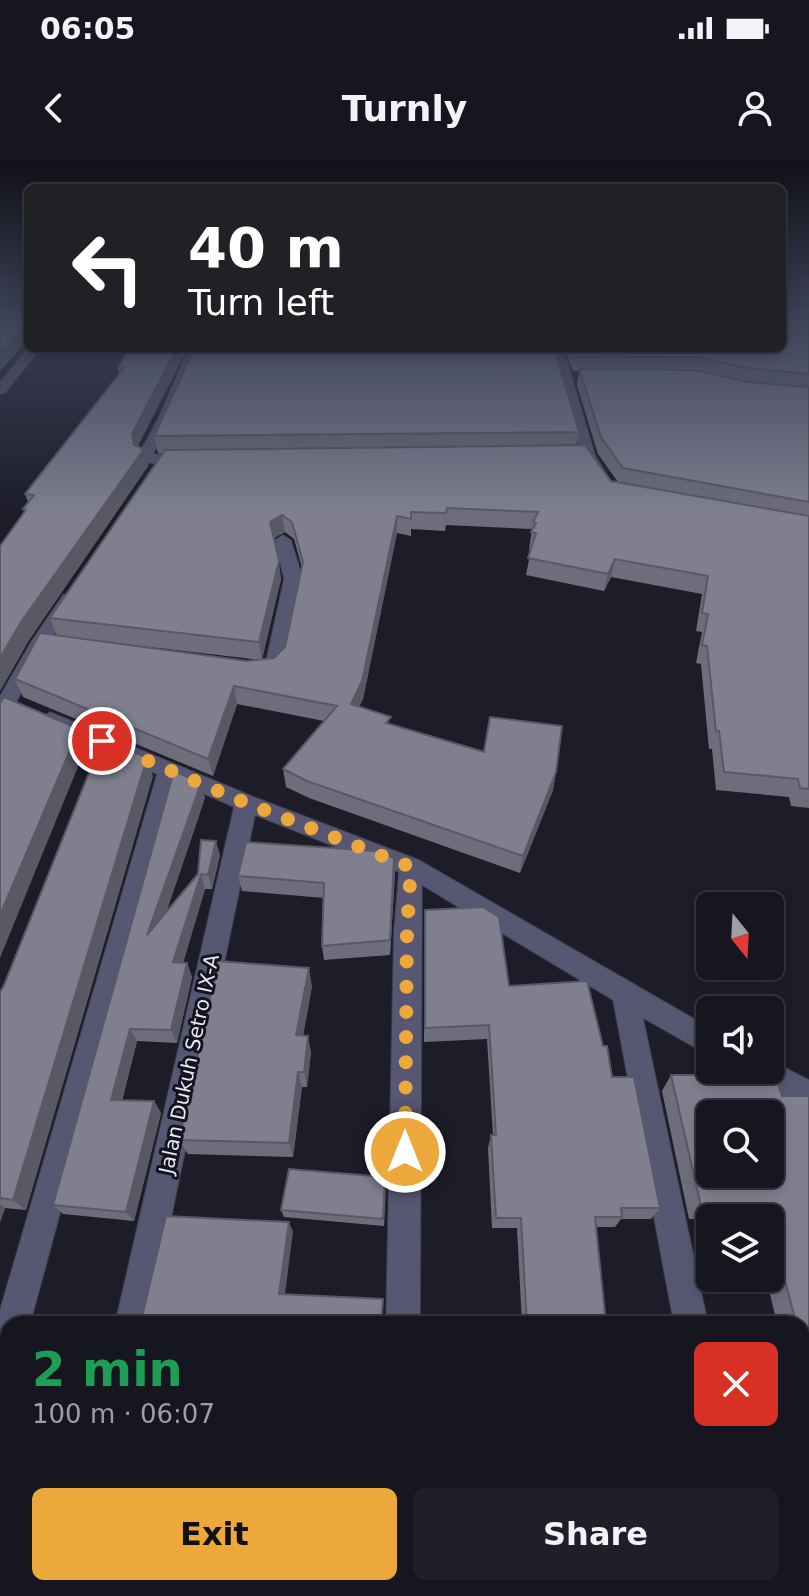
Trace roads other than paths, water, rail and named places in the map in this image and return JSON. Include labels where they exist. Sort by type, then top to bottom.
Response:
[{"type":"street","points":[[181,381],[145,455],[157,467],[206,460]]},
{"type":"street","points":[[567,381],[581,455],[606,483]]},
{"type":"street","points":[[235,668],[265,670],[275,663],[293,579],[283,540]]},
{"type":"street","points":[[75,590],[48,643],[4,708],[102,741],[246,803],[411,867],[696,1035]]},
{"type":"street","points":[[90,770],[102,741]]},
{"type":"street","points":[[15,1316],[169,770]]},
{"type":"street","name":"Jalan Dukuh Setro IX-A","points":[[134,1316],[246,803]]},
{"type":"street","points":[[403,1316],[407,930],[411,867]]},
{"type":"street","points":[[625,994],[689,1316]]},
{"type":"street","points":[[784,1082],[809,1095]]}]
